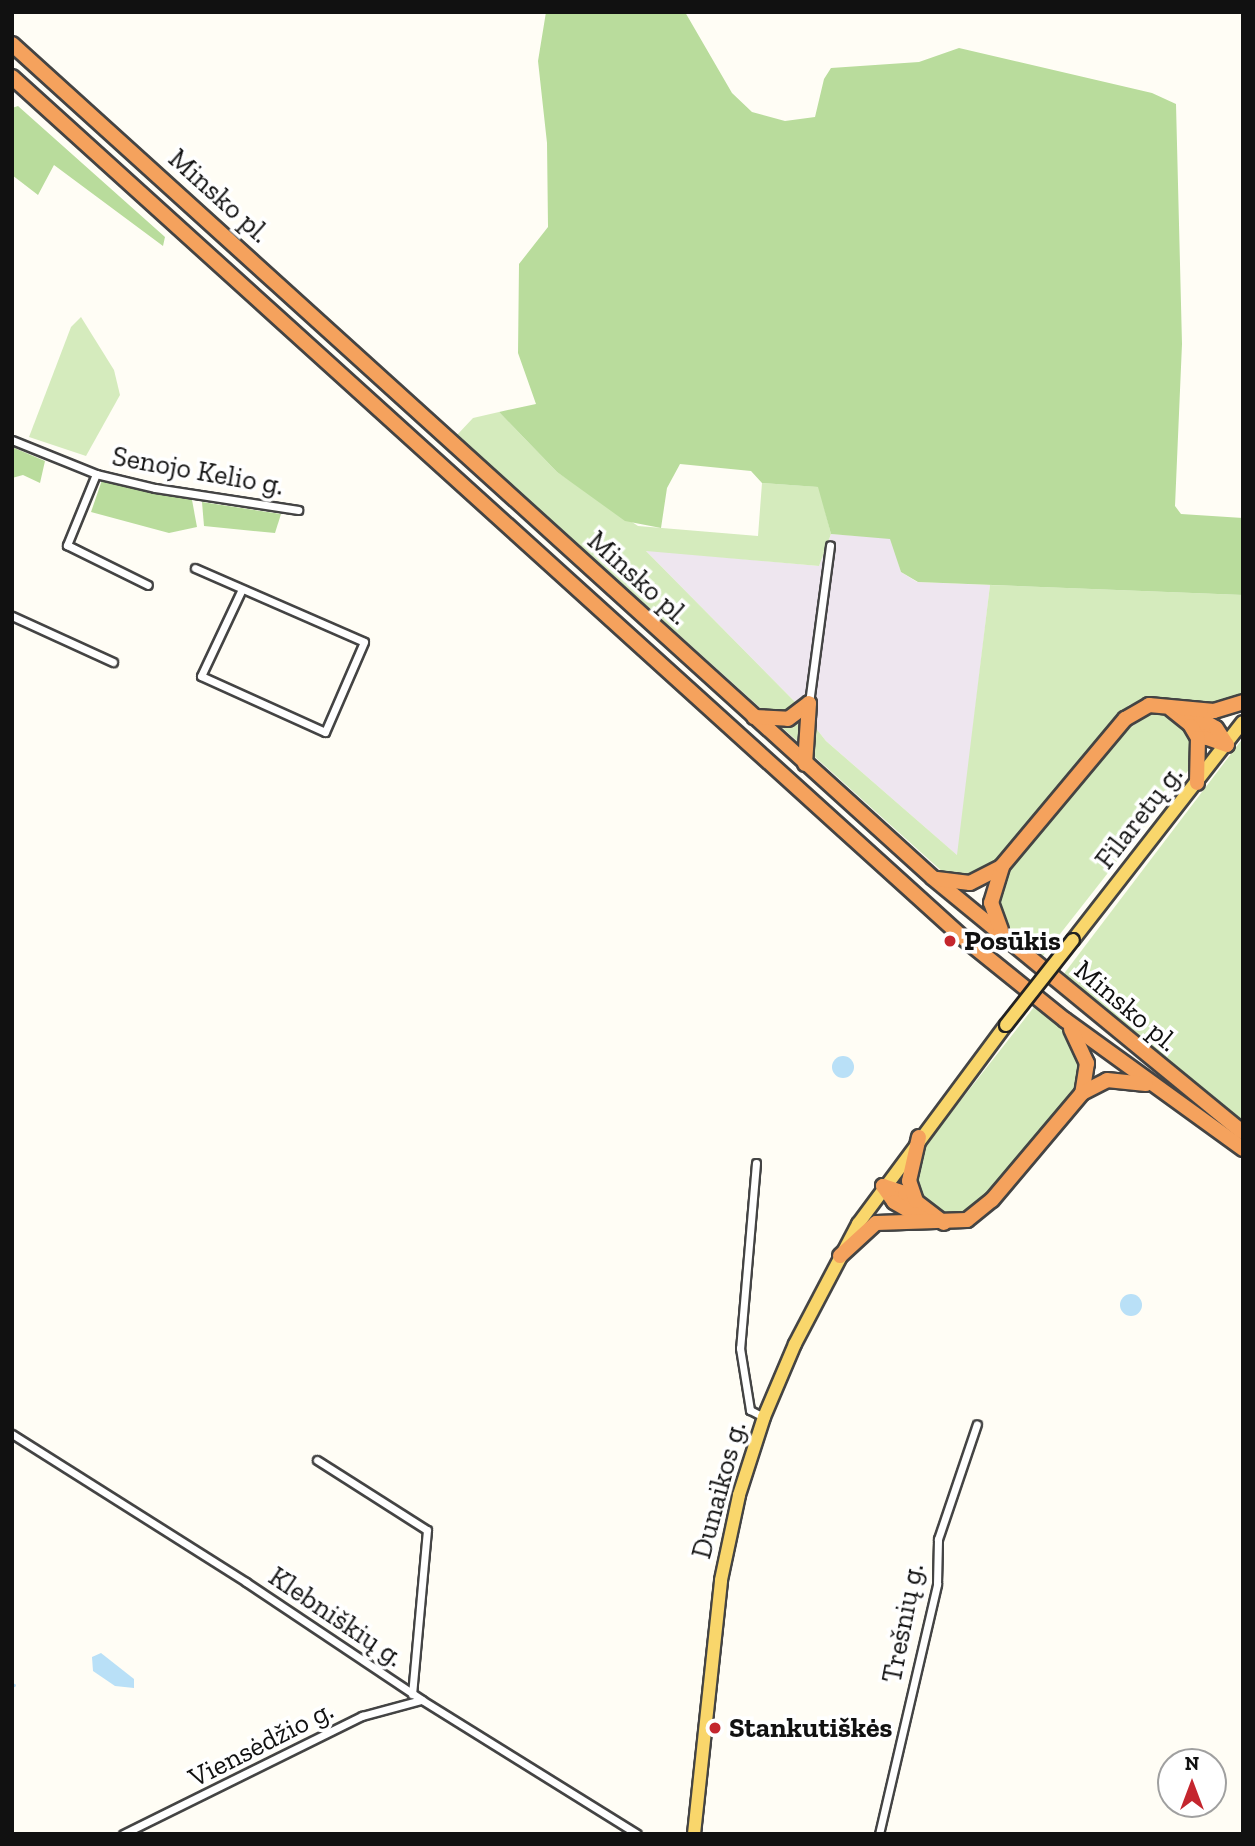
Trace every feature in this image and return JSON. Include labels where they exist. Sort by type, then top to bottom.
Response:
[{"type":"highway","name":"Minsko pl.","points":[[12,44],[933,878],[1243,1133]]},
{"type":"highway","name":"Minsko pl.","points":[[12,77],[873,859],[1065,1020],[1243,1149]]},
{"type":"highway","points":[[933,878],[970,883],[1002,866],[1125,719],[1149,705],[1223,709],[1243,702]]},
{"type":"highway","points":[[752,716],[780,721],[796,716],[809,703]]},
{"type":"highway","points":[[805,764],[809,703]]},
{"type":"highway","points":[[1167,706],[1217,744],[1227,745]]},
{"type":"highway","points":[[1185,709],[1216,728],[1227,745]]},
{"type":"highway","points":[[1191,724],[1198,738],[1197,783]]},
{"type":"highway","points":[[1002,866],[991,903],[1006,939]]},
{"type":"highway","points":[[1065,1020],[1085,1055],[1082,1093]]},
{"type":"highway","points":[[840,1256],[876,1223],[967,1220],[983,1209],[1082,1093],[1120,1079],[1154,1086]]},
{"type":"highway","points":[[916,1202],[909,1181],[919,1137]]},
{"type":"highway","points":[[883,1186],[894,1202],[938,1223]]},
{"type":"highway","points":[[883,1186],[916,1202],[938,1223]]},
{"type":"main road","name":"Filaretų g.","points":[[919,1137],[1243,722]]},
{"type":"main road","name":"Dunaikos g.","points":[[695,1834],[721,1580],[739,1495],[764,1418],[840,1256],[883,1186],[919,1137]]},
{"type":"street","name":"Senojo Kelio g.","points":[[12,440],[96,474],[196,498],[298,510]]},
{"type":"street","points":[[96,474],[67,545],[148,584]]},
{"type":"street","points":[[809,703],[830,545]]},
{"type":"street","points":[[195,568],[364,642],[325,732],[201,676],[242,589]]},
{"type":"street","points":[[12,616],[113,662]]},
{"type":"street","points":[[756,1163],[740,1348],[750,1409],[764,1418]]},
{"type":"street","name":"Trešnių g.","points":[[879,1834],[937,1584],[938,1539],[977,1424]]},
{"type":"street","name":"Klebniškių g.","points":[[12,1434],[246,1581],[412,1694],[637,1834]]},
{"type":"street","points":[[317,1460],[428,1530],[412,1694]]},
{"type":"street","name":"Viensėdžio g.","points":[[123,1834],[195,1802],[353,1720],[422,1700]]},
{"type":"shaded area","points":[[831,534],[891,538],[901,572],[917,582],[990,585],[958,856],[826,741],[796,703],[645,550],[819,566]]},
{"type":"green space","points":[[546,12],[685,12],[732,93],[752,112],[785,121],[815,117],[824,79],[831,68],[919,62],[959,48],[1152,93],[1176,104],[1182,344],[1175,506],[1181,514],[1243,518],[1243,595],[918,582],[901,572],[890,539],[831,534],[818,487],[762,483],[751,471],[680,464],[667,488],[661,528],[625,521],[557,472],[499,412],[536,404],[518,353],[519,264],[548,227],[547,143],[538,61]]},
{"type":"green space","points":[[18,106],[165,237],[163,246],[54,165],[38,195],[12,175],[12,108]]},
{"type":"green space","points":[[81,317],[114,370],[120,395],[86,456],[29,437],[71,327]]},
{"type":"green space","points":[[499,412],[557,472],[638,526],[758,536],[762,483],[819,487],[831,534],[819,566],[646,551],[796,703],[826,741],[957,855],[990,585],[1243,595],[1243,695],[1209,705],[1149,698],[1129,705],[991,867],[973,878],[945,874],[457,435],[473,418]]},
{"type":"green space","points":[[12,447],[45,461],[40,483],[23,475],[12,478]]},
{"type":"green space","points":[[102,480],[192,500],[197,527],[169,533],[91,512]]},
{"type":"green space","points":[[202,502],[281,514],[275,533],[204,526]]},
{"type":"green space","points":[[1153,712],[1171,713],[1191,733],[1191,767],[1042,957],[1008,931],[997,910],[1003,875],[1118,736]]},
{"type":"green space","points":[[1243,738],[1243,1122],[1063,975]]},
{"type":"green space","points":[[1034,1007],[1067,1032],[1082,1058],[1075,1089],[987,1195],[964,1212],[939,1215],[919,1198],[912,1173],[921,1151]]},
{"type":"water","points":[[843,1056],[851,1059],[854,1067],[851,1075],[843,1078],[835,1075],[832,1067],[835,1059]]},
{"type":"water","points":[[1131,1294],[1139,1297],[1142,1305],[1139,1313],[1131,1316],[1123,1313],[1120,1305],[1123,1297]]},
{"type":"water","points":[[101,1653],[134,1679],[134,1688],[115,1686],[93,1671],[92,1657]]},
{"type":"place","name":"Posūkis","points":[[950,941]]},
{"type":"place","name":"Stankutiškės","points":[[715,1728]]}]
